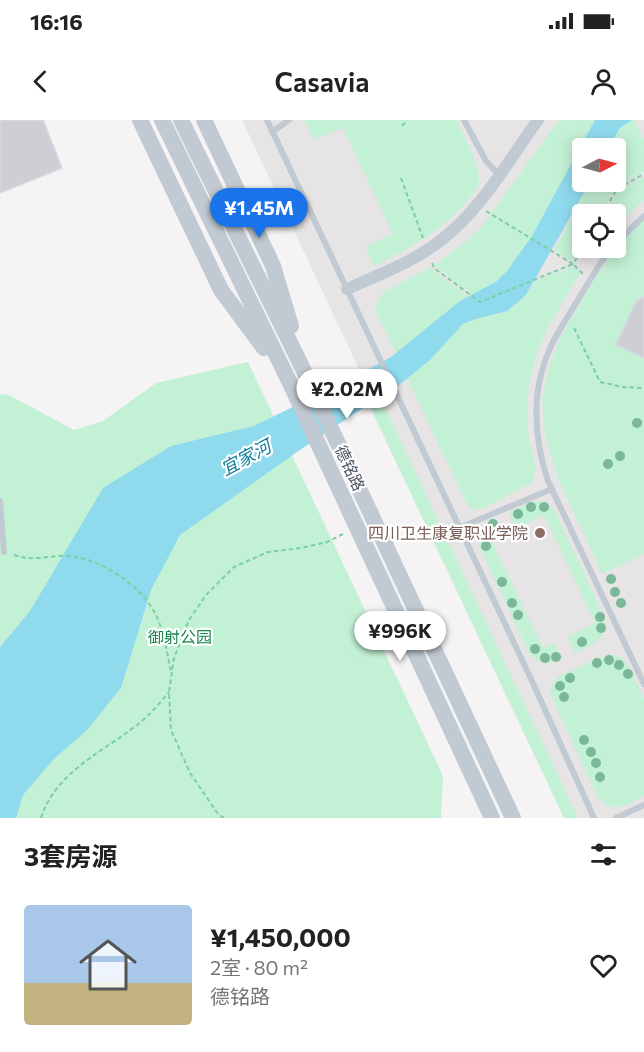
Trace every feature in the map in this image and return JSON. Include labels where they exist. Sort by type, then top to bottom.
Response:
[{"type":"street","points":[[140,120],[221,290],[288,381]]},
{"type":"street","name":"德铭路","points":[[162,120],[288,381],[492,818]]},
{"type":"street","name":"德铭路","points":[[181,120],[357,482],[513,818]]},
{"type":"street","points":[[204,120],[273,266],[305,373]]},
{"type":"street","points":[[347,290],[415,257],[439,242],[455,228],[476,205],[538,120]]},
{"type":"lane","points":[[267,120],[594,818]]},
{"type":"lane","points":[[272,132],[289,120]]},
{"type":"lane","points":[[464,120],[486,161],[499,175]]},
{"type":"lane","points":[[626,233],[644,216]]},
{"type":"lane","points":[[605,258],[568,315],[547,357],[537,398],[536,429],[542,461],[552,489],[644,684]]},
{"type":"lane","points":[[459,528],[552,489]]},
{"type":"lane","points":[[0,501],[4,552]]},
{"type":"lane","points":[[616,818],[644,805]]},
{"type":"path","points":[[402,126],[407,120]]},
{"type":"path","points":[[608,204],[617,189],[644,174]]},
{"type":"path","points":[[401,178],[434,268],[480,302],[573,264],[577,258]]},
{"type":"path","points":[[476,205],[573,264],[590,280]]},
{"type":"path","points":[[568,315],[600,382],[623,387],[644,388]]},
{"type":"path","points":[[224,818],[218,814],[190,772],[171,730],[169,692],[171,674],[174,658],[189,620],[206,595],[234,567],[268,552],[327,542],[357,528]]},
{"type":"path","points":[[4,552],[27,558],[71,556],[93,562],[133,586],[151,605],[163,633],[171,674]]},
{"type":"path","points":[[41,818],[54,791],[81,763],[138,725],[169,692]]},
{"type":"shaded area","name":"四川卫生康复职业学院","points":[[242,120],[644,120],[644,818],[570,818]]},
{"type":"green space","points":[[304,120],[457,120],[477,167],[478,186],[458,211],[436,230],[374,266],[365,247],[393,234],[343,128],[314,140]]},
{"type":"green space","points":[[559,120],[595,120],[585,138],[572,138],[572,162],[532,236],[497,281],[472,295],[435,265],[482,226]]},
{"type":"green space","points":[[634,120],[644,140],[644,172],[626,182],[626,138],[614,138],[620,128]]},
{"type":"green space","points":[[644,177],[644,200],[626,216],[626,204],[610,204],[616,192],[626,192],[626,186]]},
{"type":"green space","points":[[586,192],[612,192],[605,204],[579,204]]},
{"type":"green space","points":[[572,217],[574,258],[572,261],[554,250]]},
{"type":"green space","points":[[644,219],[644,554],[602,574],[558,478],[545,435],[542,398],[550,363],[561,337],[609,258],[626,258],[626,236]]},
{"type":"green space","points":[[431,267],[468,297],[396,353],[375,310],[383,292]]},
{"type":"green space","points":[[573,267],[581,271],[547,329],[529,381],[527,421],[536,467],[533,482],[484,508],[472,510],[466,502],[407,378],[430,360],[463,324],[485,316],[497,315],[526,295],[535,281]]},
{"type":"green space","name":"御射公园","points":[[248,362],[443,776],[441,818],[0,818],[0,394],[9,395],[74,430],[103,421],[156,383]]},
{"type":"green space","points":[[380,397],[578,818],[564,818],[368,403]]},
{"type":"green space","points":[[535,501],[546,503],[555,511],[605,618],[602,637],[575,653],[567,637],[595,623],[544,515],[516,528],[509,512]]},
{"type":"green space","points":[[494,518],[503,534],[491,540],[543,648],[554,643],[561,659],[544,663],[536,660],[529,653],[480,548],[479,534]]},
{"type":"green space","points":[[609,654],[625,661],[644,699],[644,796],[626,805],[615,807],[609,806],[598,798],[550,694],[552,685],[559,676]]},
{"type":"water","points":[[595,120],[632,120],[620,128],[614,138],[585,138]]},
{"type":"water","name":"宜家河","points":[[572,162],[572,192],[584,192],[578,204],[572,204],[572,214],[526,295],[507,311],[463,324],[430,360],[393,390],[297,452],[180,535],[151,590],[121,688],[86,731],[54,759],[23,795],[16,818],[0,818],[0,647],[30,611],[103,488],[171,446],[254,426],[391,357],[460,301],[497,281],[532,236]]},
{"type":"building","points":[[0,120],[43,120],[62,168],[0,193]]},
{"type":"building","points":[[644,297],[644,358],[616,345],[636,301]]},
{"type":"place","name":"四川卫生康复职业学院","points":[[540,533]]}]
